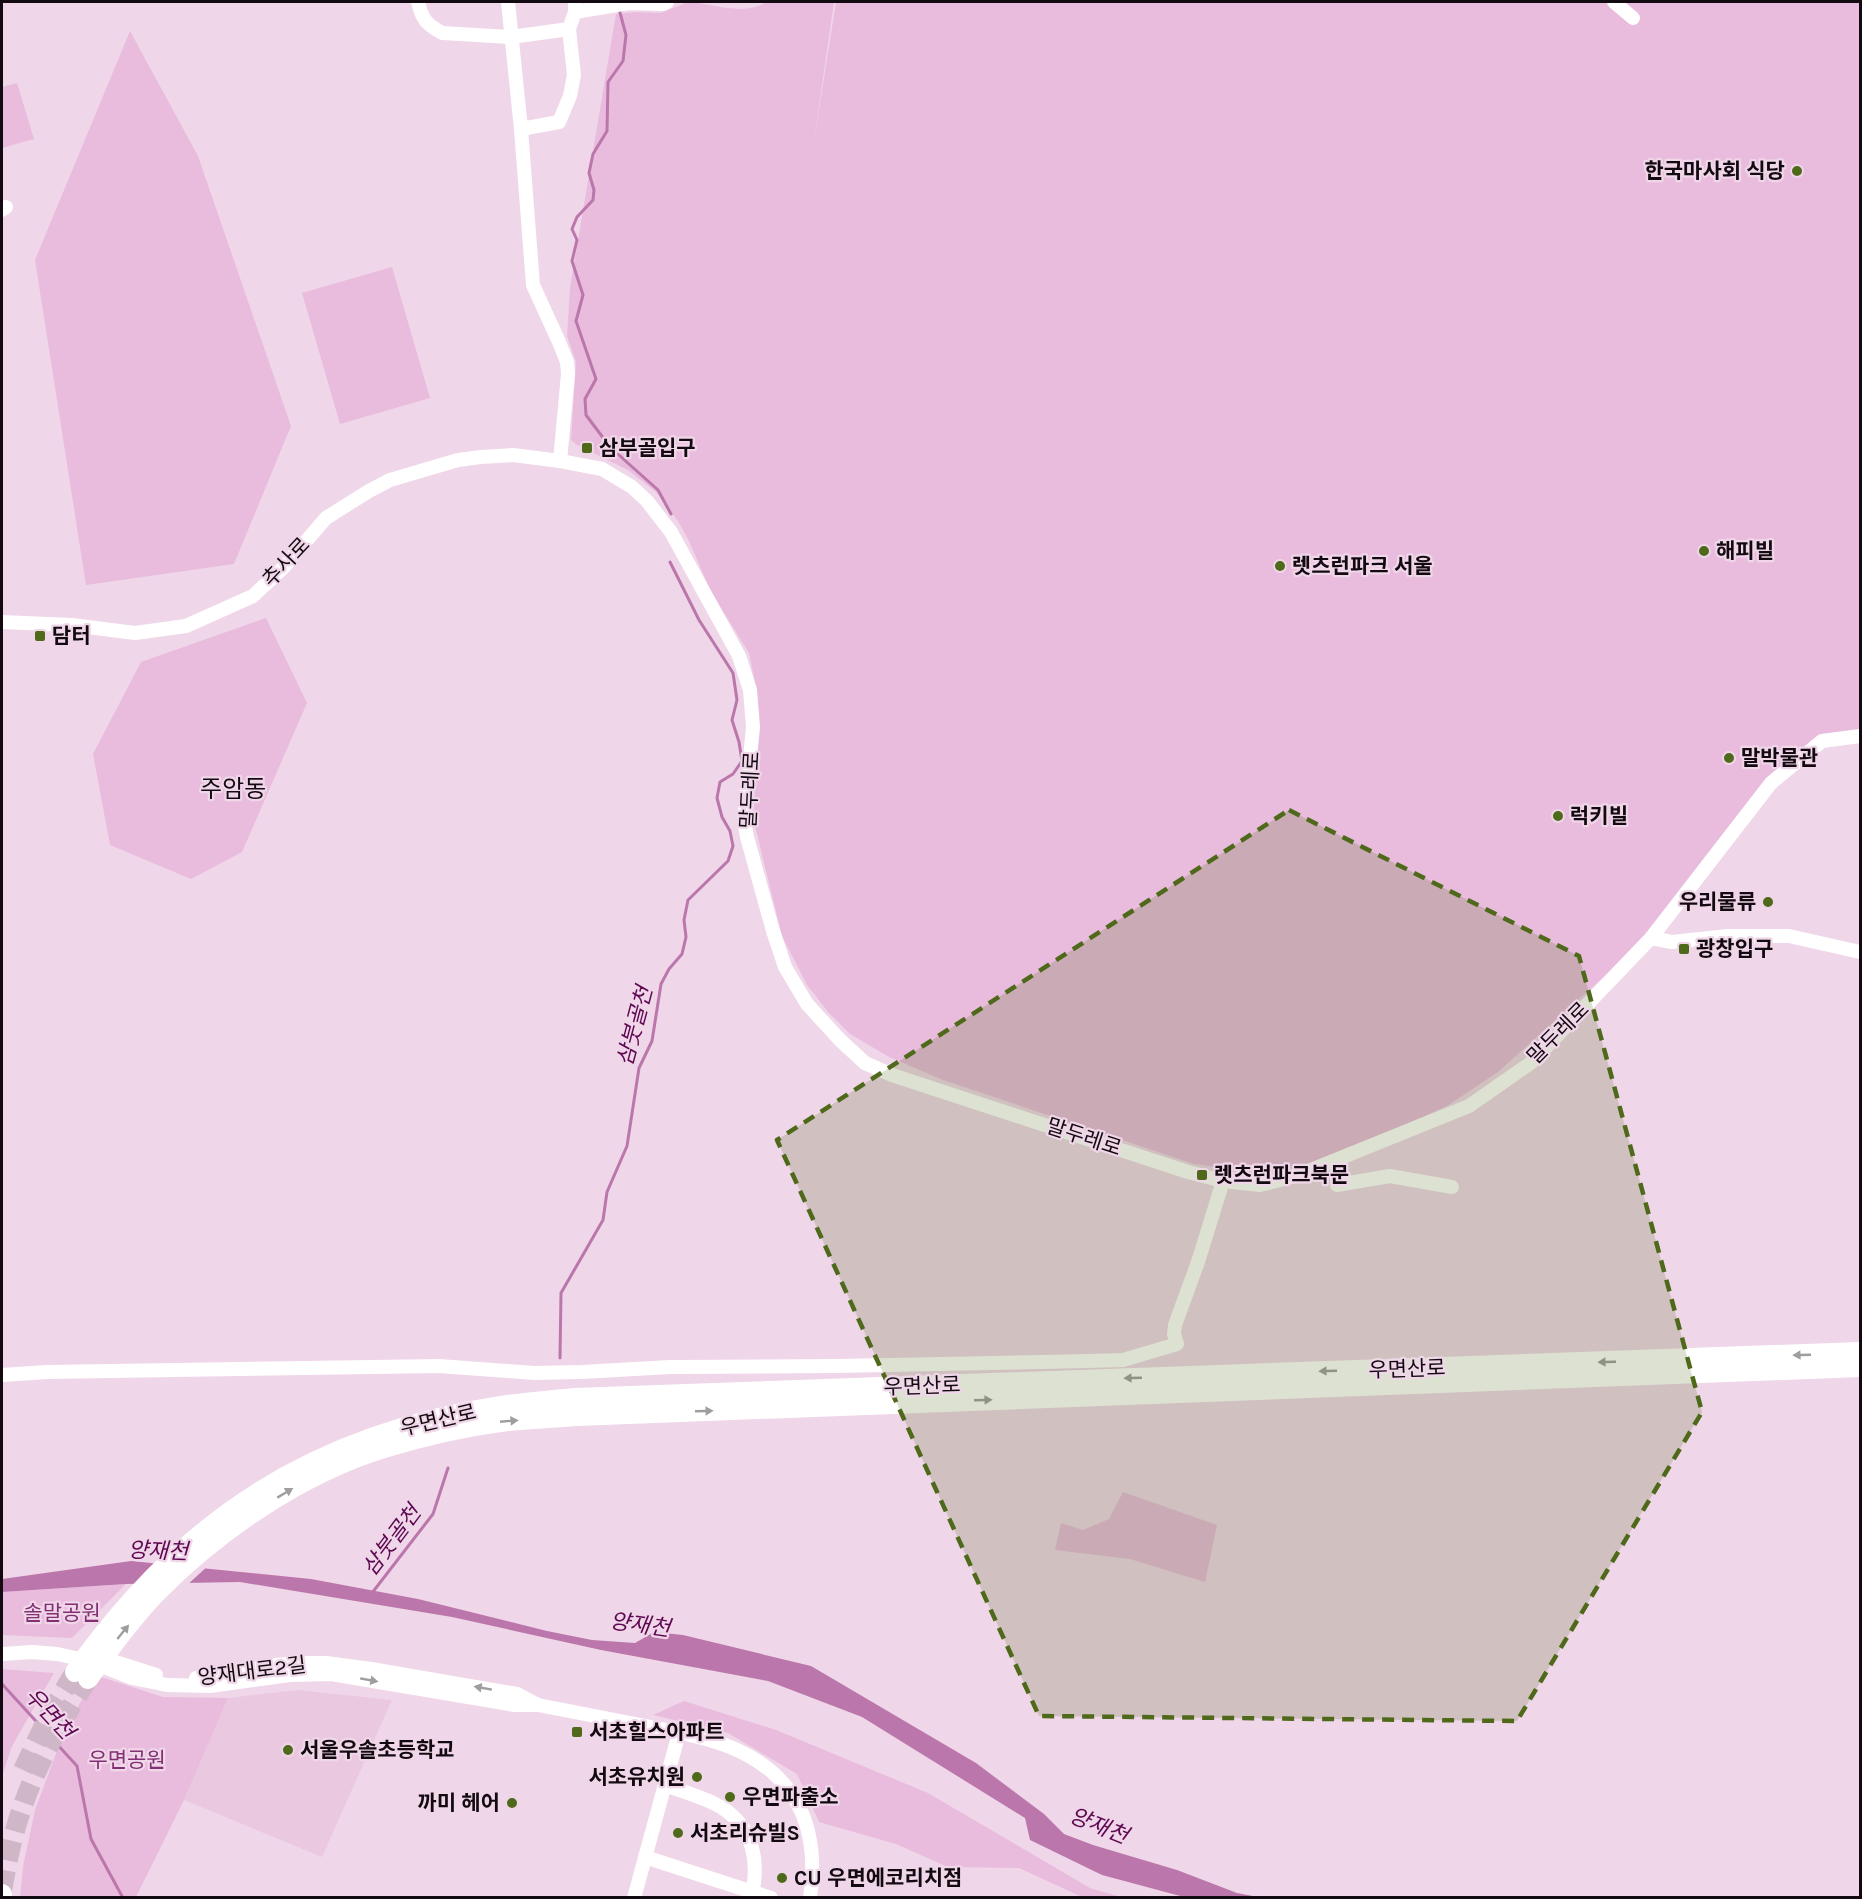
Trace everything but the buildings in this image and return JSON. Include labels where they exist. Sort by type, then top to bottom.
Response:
[{"type":"highway","name":"우면산로","points":[[229,1521],[254,1494],[288,1474],[335,1452],[381,1435],[434,1420],[501,1406],[574,1398],[1860,1352]]},
{"type":"highway","name":"우면산로","points":[[82,1675],[97,1640],[135,1595],[161,1568],[229,1521],[339,1465],[383,1448],[499,1422],[577,1416],[1860,1367]]},
{"type":"street","points":[[418,2],[422,17],[442,33],[511,37],[569,29]]},
{"type":"street","points":[[508,2],[533,285],[567,362],[568,374],[560,461]]},
{"type":"street","points":[[521,129],[559,122],[570,96],[574,75],[569,29],[575,7],[668,2]]},
{"type":"street","points":[[1614,2],[1633,18]]},
{"type":"street","name":"추사로","points":[[2,622],[72,625],[135,633],[186,626],[253,596],[283,568],[326,518],[390,480],[458,460],[481,457],[513,455],[560,461]]},
{"type":"street","name":"말두레로","points":[[560,461],[602,469],[632,487],[647,501],[671,532],[739,656],[750,690],[753,728],[745,811],[747,837],[785,967],[807,1004],[840,1041],[865,1063],[892,1075],[1188,1172],[1223,1181],[1260,1185],[1296,1176],[1336,1161],[1469,1106],[1532,1062],[1651,938],[1771,783],[1822,741],[1860,736]]},
{"type":"street","points":[[1651,938],[1672,942],[1728,936],[1789,936],[1860,952]]},
{"type":"street","points":[[1336,1161],[1337,1185],[1390,1176],[1452,1187]]},
{"type":"street","points":[[2,1375],[47,1372],[439,1366],[534,1372],[582,1372],[670,1367],[1123,1360],[1177,1344],[1174,1334],[1175,1325],[1198,1262],[1223,1181]]},
{"type":"street","name":"양재대로2길","points":[[2,1644],[33,1643],[71,1647],[141,1671],[174,1678],[207,1677],[276,1665],[326,1663],[517,1694],[538,1706]]},
{"type":"street","name":"양재대로2길","points":[[2,1654],[32,1652],[57,1654],[89,1661],[132,1678],[167,1685],[210,1686],[290,1675],[331,1674],[515,1705],[538,1706],[699,1737],[738,1750],[760,1763],[786,1786],[803,1816],[812,1845],[810,1898]]},
{"type":"street","points":[[634,1898],[679,1733]]},
{"type":"street","points":[[665,1785],[710,1802],[730,1813],[738,1823],[753,1848],[756,1872],[752,1894]]},
{"type":"street","points":[[645,1857],[752,1894],[771,1898]]},
{"type":"highlighted area","points":[[1289,810],[1579,956],[1702,1412],[1517,1721],[1039,1716],[777,1140]]},
{"type":"shaded area","points":[[131,1561],[311,1579],[418,1599],[592,1640],[635,1643],[654,1632],[683,1635],[811,1666],[976,1763],[1044,1814],[1064,1834],[1177,1870],[1237,1893],[1258,1897],[1184,1897],[1102,1875],[1030,1840],[1025,1818],[862,1717],[768,1681],[601,1650],[452,1617],[240,1582],[126,1584],[2,1592],[2,1579]]},
{"type":"shaded area","name":"서울우솔초등학교","points":[[298,1690],[392,1700],[322,1857],[184,1800],[228,1698]]},
{"type":"green space","name":"렛츠런파크 서울","points":[[688,2],[739,9],[758,6],[766,2],[834,2],[814,141],[836,2],[1860,2],[1860,730],[1797,755],[1661,920],[1617,965],[1498,1072],[1447,1106],[1310,1167],[1258,1172],[1194,1164],[943,1080],[889,1057],[850,1034],[829,1013],[807,985],[782,936],[754,822],[758,734],[757,692],[749,653],[711,592],[678,521],[656,492],[628,470],[571,440],[576,362],[567,336],[570,288],[616,14],[661,13]]},
{"type":"green space","points":[[130,31],[198,156],[291,426],[234,564],[86,585],[35,260]]},
{"type":"green space","points":[[17,83],[34,139],[2,148],[2,87]]},
{"type":"green space","points":[[392,267],[430,398],[340,424],[302,293]]},
{"type":"green space","points":[[266,618],[307,703],[242,852],[191,879],[110,845],[93,754],[141,662]]},
{"type":"green space","points":[[1123,1492],[1217,1525],[1205,1582],[1130,1559],[1055,1550],[1061,1523],[1083,1530],[1109,1519]]},
{"type":"green space","name":"솔말공원","points":[[126,1584],[72,1638],[2,1635],[2,1592]]},
{"type":"green space","points":[[2,1669],[54,1673],[12,1746],[2,1776]]},
{"type":"green space","name":"우면공원","points":[[98,1676],[163,1697],[228,1698],[184,1800],[136,1897],[20,1898],[23,1867],[35,1810],[66,1727]]},
{"type":"green space","points":[[684,1701],[776,1730],[928,1793],[1090,1888],[1121,1897],[1082,1897],[1019,1868],[948,1867],[896,1844],[819,1822],[797,1774],[728,1733],[653,1715]]},
{"type":"pier","points":[[157,1560],[209,1565],[186,1586],[131,1587]]},
{"type":"waterway","name":"삼붓골천","points":[[619,9],[626,35],[623,61],[608,82],[607,131],[593,154],[589,173],[594,190],[593,200],[577,217],[572,229],[577,240],[572,261],[583,295],[576,321],[596,379],[585,399],[586,415],[610,447],[658,490],[671,514]]},
{"type":"waterway","name":"삼붓골천","points":[[560,1358],[561,1293],[603,1220],[607,1192],[627,1146],[639,1068],[652,1041],[661,984],[669,969],[682,954],[686,937],[684,920],[688,900],[728,861],[733,846],[730,831],[722,817],[717,798],[720,782],[733,774],[742,761],[732,720],[737,700],[733,673],[699,620],[670,562]]},
{"type":"waterway","name":"삼붓골천","points":[[372,1593],[433,1514],[448,1468]]},
{"type":"waterway","name":"우면천","points":[[2,1684],[77,1766],[91,1839],[123,1898]]},
{"type":"tunnel","points":[[23,1770],[49,1715],[75,1672]]},
{"type":"tunnel","points":[[2,1890],[22,1807],[56,1732],[88,1679]]},
{"type":"place","name":"한국마사회 식당","points":[[1797,171]]},
{"type":"place","name":"삼부골입구","points":[[587,448]]},
{"type":"place","name":"해피빌","points":[[1704,551]]},
{"type":"place","name":"렛츠런파크 서울","points":[[1280,566]]},
{"type":"place","name":"담터","points":[[40,636]]},
{"type":"place","name":"말박물관","points":[[1729,758]]},
{"type":"place","name":"럭키빌","points":[[1558,816]]},
{"type":"place","name":"우리물류","points":[[1768,902]]},
{"type":"place","name":"광창입구","points":[[1684,949]]},
{"type":"place","name":"렛츠런파크북문","points":[[1202,1175]]},
{"type":"place","name":"서초힐스아파트","points":[[577,1732]]},
{"type":"place","name":"서울우솔초등학교","points":[[288,1750]]},
{"type":"place","name":"서초유치원","points":[[697,1777]]},
{"type":"place","name":"우면파출소","points":[[730,1797]]},
{"type":"place","name":"까미 헤어","points":[[512,1803]]},
{"type":"place","name":"서초리슈빌S","points":[[678,1833]]},
{"type":"place","name":"CU 우면에코리치점","points":[[782,1878]]},
{"type":"district","name":"주암동","points":[[233,789]]},
{"type":"water label","name":"양재천","points":[[158,1550]]},
{"type":"water label","name":"양재천","points":[[640,1624]]},
{"type":"water label","name":"양재천","points":[[1099,1825]]}]
